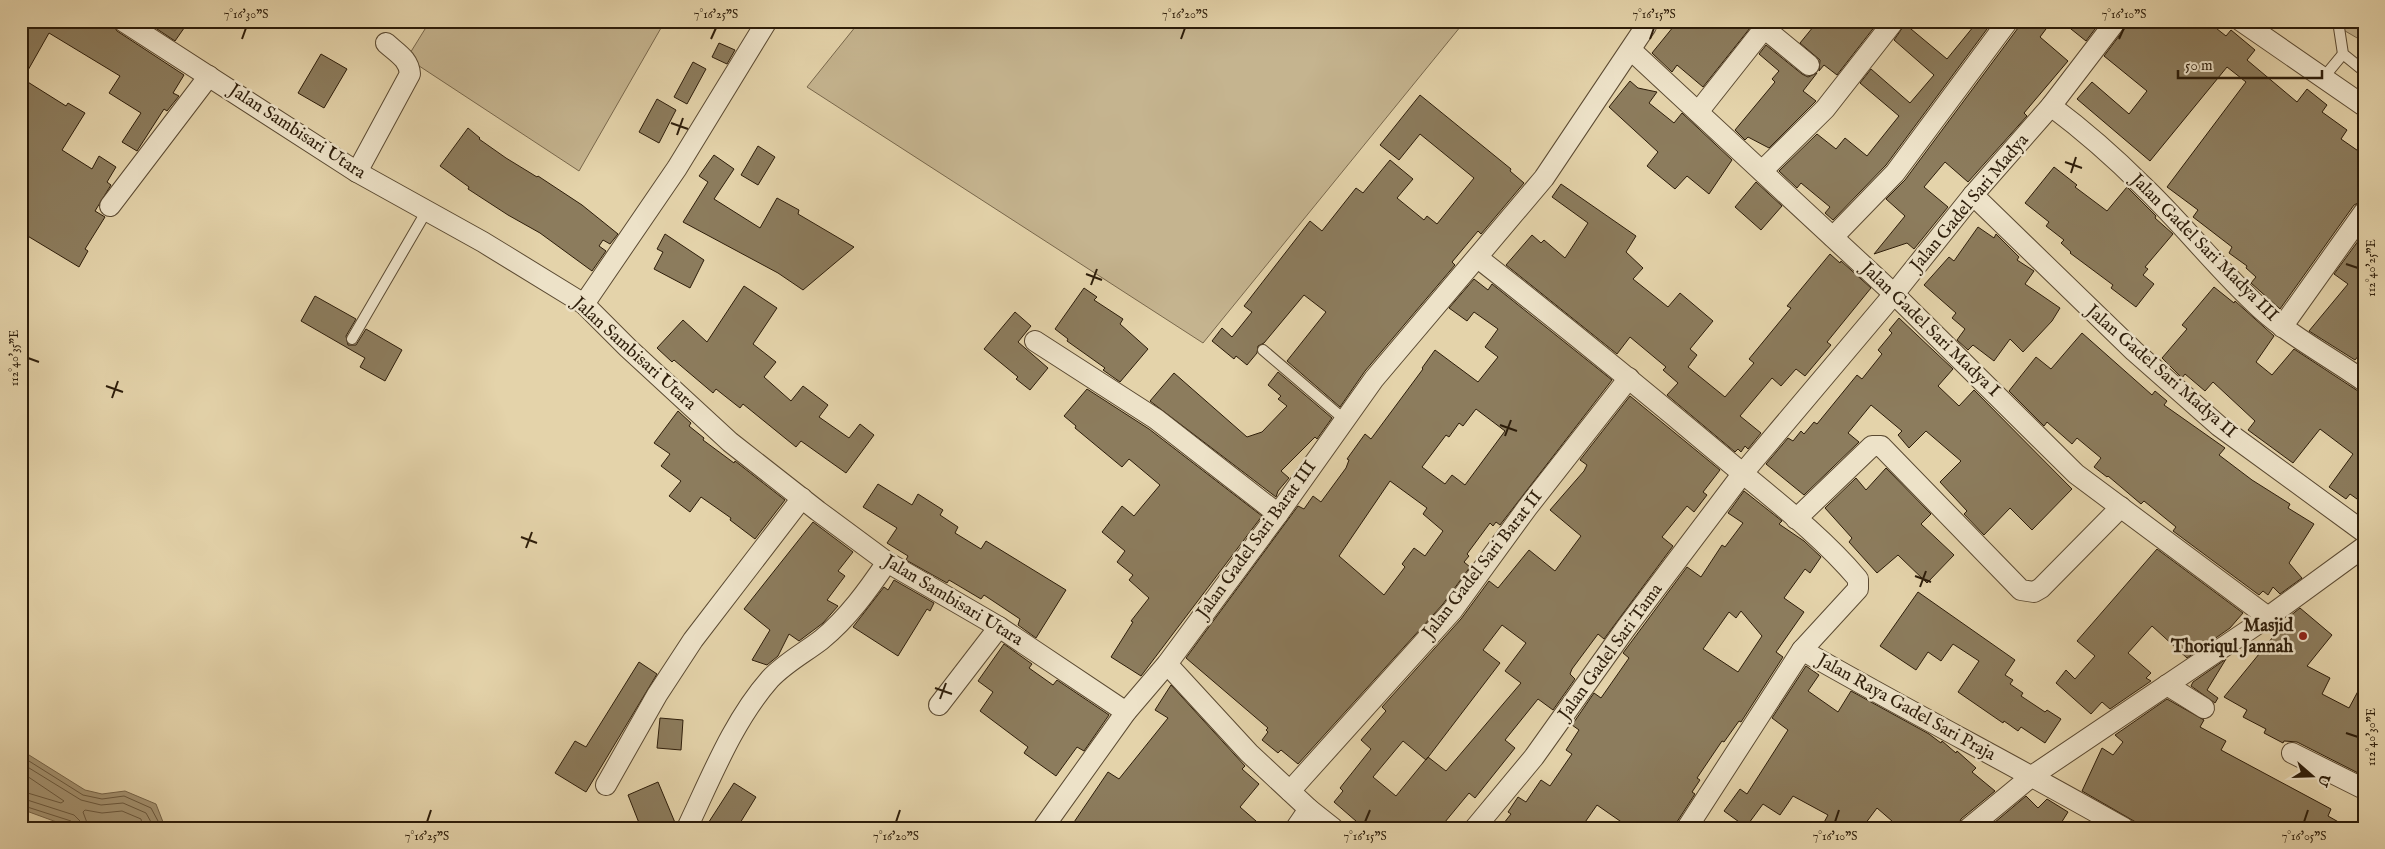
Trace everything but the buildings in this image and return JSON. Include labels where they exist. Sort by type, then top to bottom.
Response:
[{"type":"street","name":"Jalan Sambisari Utara","points":[[123,21],[358,172],[482,242],[584,304],[628,348],[730,442],[887,562],[998,627],[1126,712]]},
{"type":"street","points":[[584,304],[677,168],[767,21]]},
{"type":"street","points":[[1762,172],[1825,109],[1894,21]]},
{"type":"street","points":[[1834,237],[1895,173],[2008,21]]},
{"type":"street","name":"Jalan Gadel Sari Madya","points":[[1743,473],[1894,294],[1973,196],[2051,106],[2116,21]]},
{"type":"street","points":[[2241,21],[2364,106]]},
{"type":"street","points":[[1631,50],[1646,23]]},
{"type":"street","points":[[1698,112],[1767,25],[1809,65]]},
{"type":"street","points":[[358,172],[410,74],[409,65],[386,43]]},
{"type":"street","name":"Jalan Gadel Sari Madya I","points":[[1631,50],[1894,294],[2076,474],[2268,617]]},
{"type":"street","name":"Jalan Gadel Sari Barat III","points":[[1043,828],[1126,712],[1167,664],[1278,514],[1386,364],[1544,178],[1631,50]]},
{"type":"street","points":[[110,206],[209,76]]},
{"type":"street","name":"Jalan Gadel Sari Madya III","points":[[2051,106],[2074,124],[2143,186],[2217,266],[2261,309],[2282,327],[2363,378]]},
{"type":"street","name":"Jalan Gadel Sari Madya II","points":[[1973,196],[2134,351],[2211,420],[2364,532]]},
{"type":"street","points":[[2282,327],[2364,212]]},
{"type":"street","points":[[1478,258],[1629,378],[1743,473]]},
{"type":"street","points":[[1035,341],[1156,419],[1278,514]]},
{"type":"street","name":"Jalan Gadel Sari Barat II","points":[[1290,791],[1452,611],[1527,508],[1629,378]]},
{"type":"street","points":[[1796,519],[1872,446],[1881,446],[2021,590],[2034,592],[2041,588],[2121,507]]},
{"type":"street","name":"Jalan Raya Gadel Sari Praja","points":[[1743,473],[1796,519],[1854,574],[1859,584],[1858,589],[1850,599],[1802,650],[1916,715],[2032,776],[2124,828]]},
{"type":"street","name":"Jalan Gadel Sari Tama","points":[[1475,828],[1534,757],[1626,628],[1743,473]]},
{"type":"street","points":[[606,785],[657,695],[693,640],[802,498]]},
{"type":"street","points":[[1968,828],[2032,776],[2268,617],[2364,547]]},
{"type":"street","points":[[687,828],[722,755],[759,693],[787,663],[821,640],[855,607],[887,562]]},
{"type":"street","points":[[939,705],[998,627]]},
{"type":"street","points":[[1687,828],[1802,650]]},
{"type":"street","points":[[1167,664],[1249,753],[1309,809],[1333,828]]},
{"type":"street","points":[[2167,685],[2204,708]]},
{"type":"street","points":[[2292,753],[2364,789]]},
{"type":"street","points":[[1296,828],[1309,809]]},
{"type":"lane","points":[[2338,21],[2343,54],[2364,72]]},
{"type":"lane","points":[[2324,77],[2343,54]]},
{"type":"lane","points":[[352,339],[426,212]]},
{"type":"lane","points":[[1263,350],[1345,420]]},
{"type":"shaded area","points":[[430,21],[665,21],[579,171],[407,58]]},
{"type":"shaded area","points":[[860,21],[1465,21],[1203,343],[807,87]]},
{"type":"shaded area","points":[[2328,21],[2364,21],[2364,42]]},
{"type":"water","points":[[21,750],[85,790],[102,794],[125,791],[156,804],[163,822],[161,828],[73,828],[21,809]]},
{"type":"place","name":"Masjid Thoriqul Jannah","points":[[2303,636]]}]
